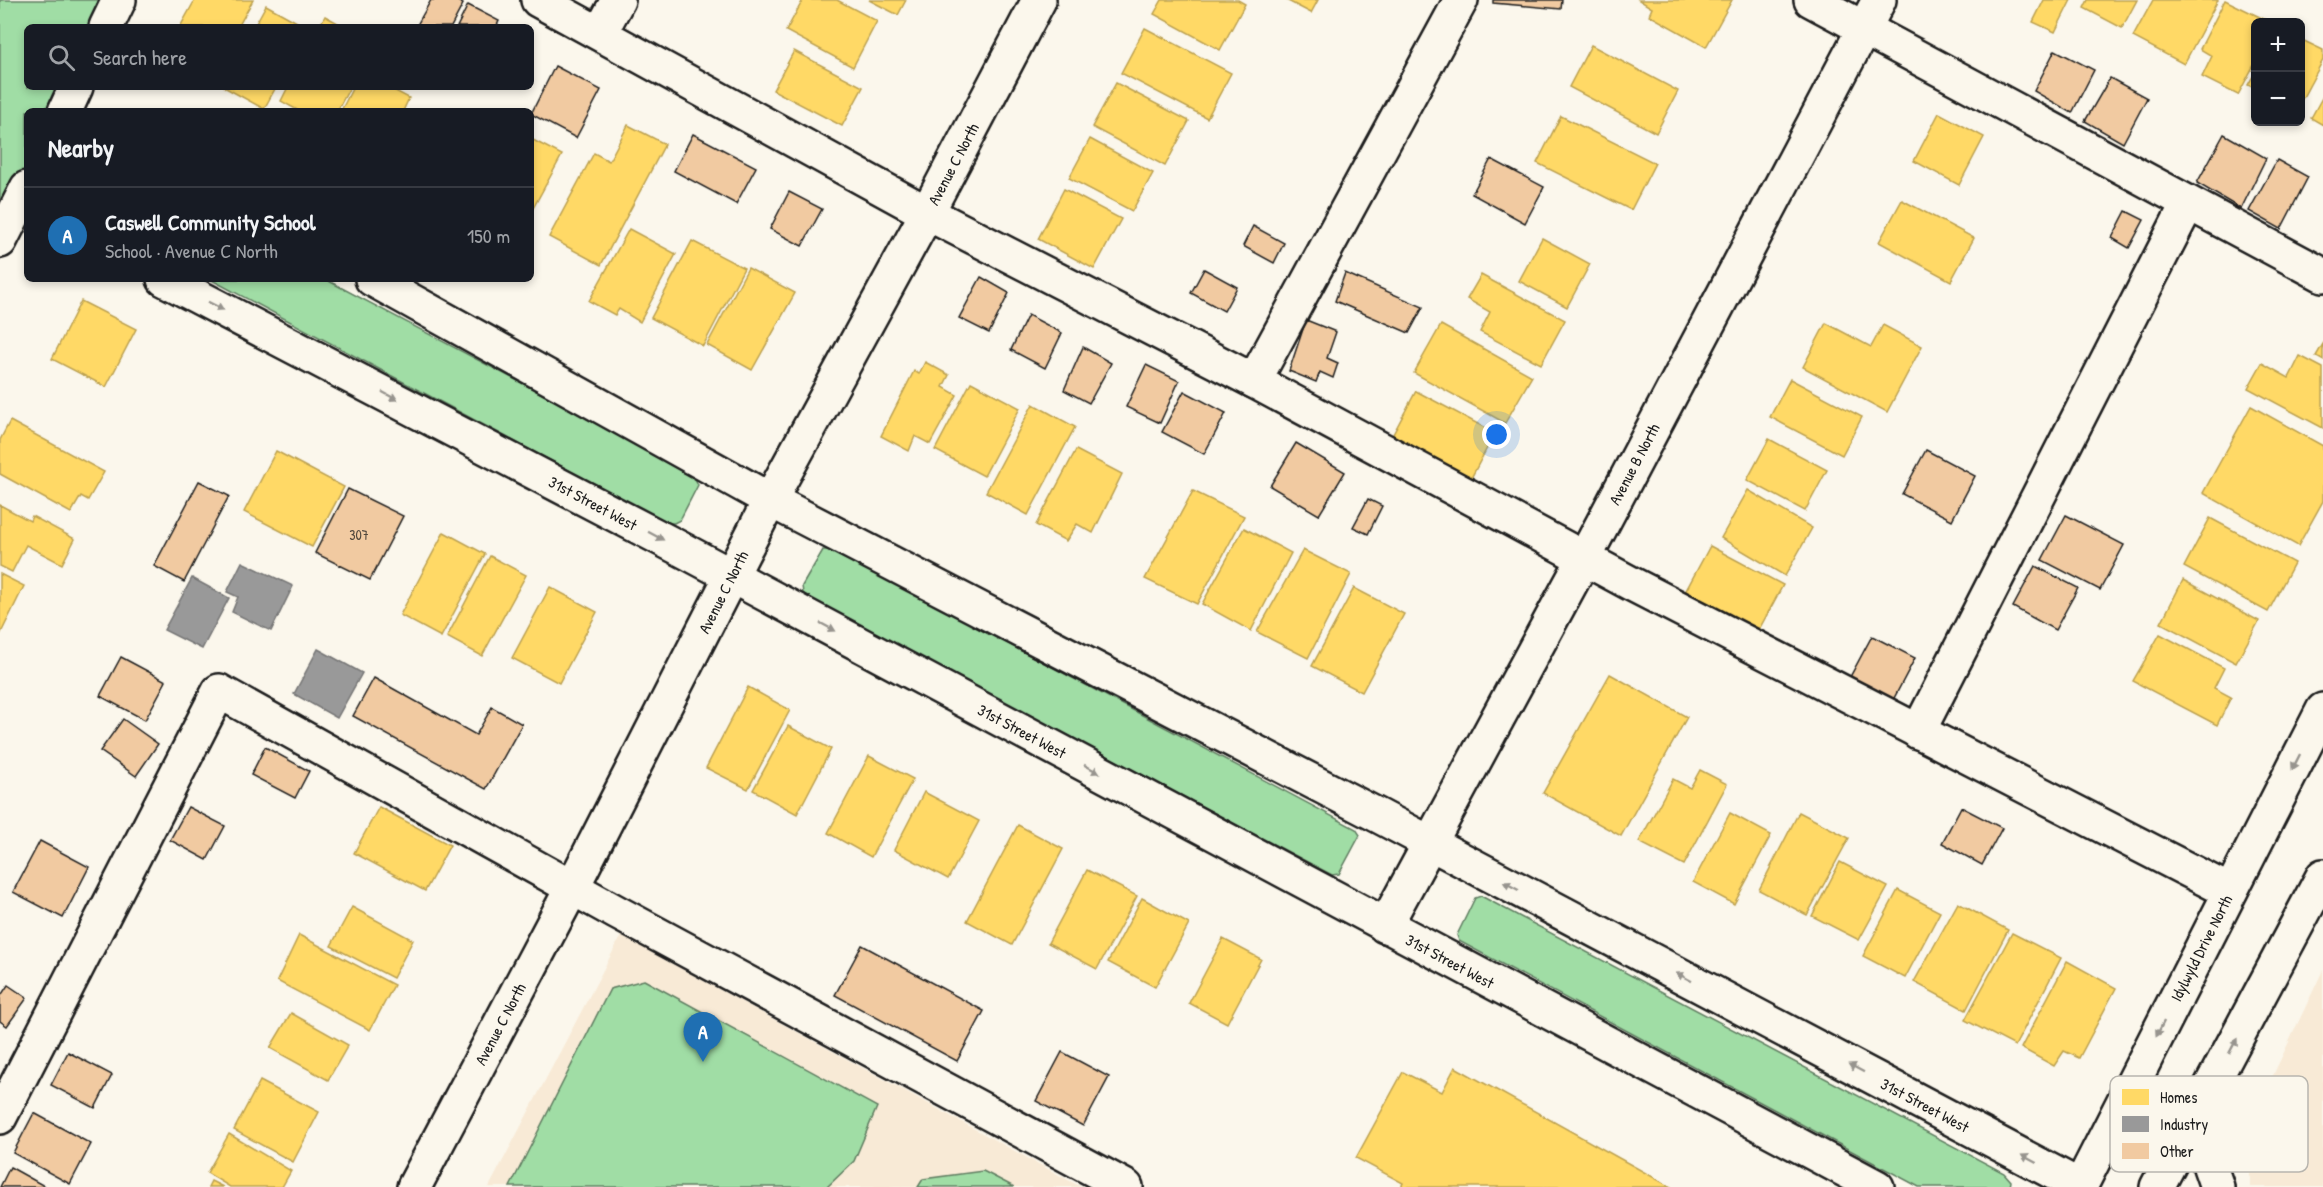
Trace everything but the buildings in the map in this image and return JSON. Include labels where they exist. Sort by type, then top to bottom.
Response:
[{"type":"street","points":[[107,24],[119,0]]},
{"type":"street","points":[[538,0],[927,213],[1254,381],[1632,584],[2229,891]]},
{"type":"street","points":[[600,33],[618,0]]},
{"type":"street","name":"Avenue C North","points":[[414,1187],[572,888],[770,500],[927,213],[1039,0]]},
{"type":"street","points":[[1254,381],[1461,0]]},
{"type":"street","points":[[1811,0],[1872,14],[2188,203],[2323,275]]},
{"type":"street","name":"Avenue B North","points":[[1385,926],[1585,557],[1872,14]]},
{"type":"street","points":[[66,108],[75,90]]},
{"type":"street","points":[[0,241],[24,200]]},
{"type":"street","points":[[1918,732],[2188,203]]},
{"type":"street","name":"31st Street West","points":[[170,282],[731,576],[1877,1187]]},
{"type":"street","name":"31st Street West","points":[[377,282],[770,500],[1429,843],[2080,1187]]},
{"type":"street","points":[[0,1117],[10,1075],[219,691],[572,888],[1126,1187]]},
{"type":"street","name":"Idylwyld Drive North","points":[[2136,1076],[2323,710]]},
{"type":"street","points":[[2217,1076],[2323,876]]},
{"type":"street","name":"Idylwyld Drive North","points":[[2080,1187],[2110,1127]]},
{"type":"street","points":[[2157,1187],[2165,1172]]},
{"type":"street","points":[[2212,1172],[2217,1187]]},
{"type":"shaded area","points":[[621,936],[1081,1187],[489,1187]]},
{"type":"shaded area","points":[[2323,970],[2323,1187],[2250,1187],[2250,1172],[2308,1172],[2308,1076],[2273,1076]]},
{"type":"green space","points":[[0,0],[119,0],[107,24],[24,24],[24,90],[75,90],[66,108],[24,108],[24,194],[0,241]]},
{"type":"green space","points":[[216,282],[331,282],[693,474],[698,485],[680,520],[668,523]]},
{"type":"green space","points":[[823,550],[832,550],[1356,829],[1360,835],[1339,874],[1332,875],[810,599],[803,593],[802,586]]},
{"type":"green space","points":[[1481,896],[2004,1173],[2011,1181],[2010,1187],[1919,1187],[1459,941],[1457,935],[1475,898]]},
{"type":"green space","points":[[644,980],[877,1107],[854,1161],[827,1187],[510,1187],[610,989]]},
{"type":"green space","points":[[983,1171],[1014,1187],[918,1187],[923,1179]]},
{"type":"place","name":"Caswell Community School","points":[[703,1062]]}]
